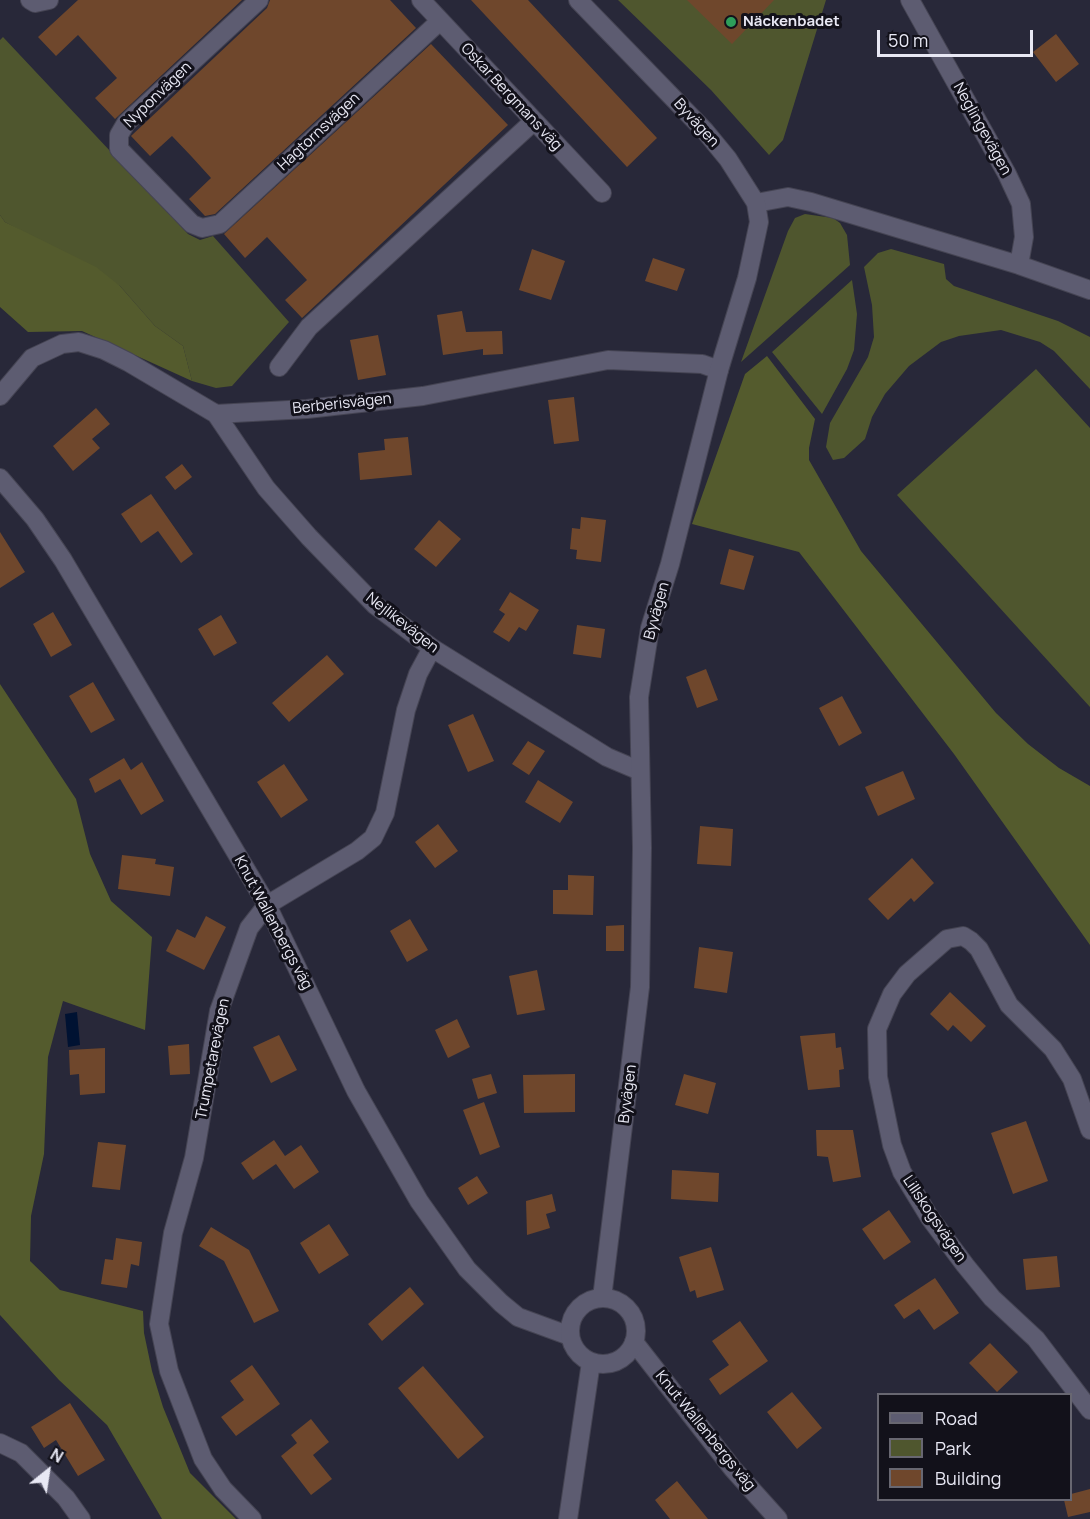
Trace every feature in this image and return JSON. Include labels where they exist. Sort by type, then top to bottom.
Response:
[{"type":"street","points":[[30,0],[35,3],[50,0]]},
{"type":"street","name":"Nyponvägen","points":[[192,224],[119,149],[119,135],[126,123],[259,0]]},
{"type":"street","name":"Oskar Bergmans väg","points":[[421,0],[602,193]]},
{"type":"street","name":"Byvägen","points":[[578,0],[705,131],[728,159],[756,203],[759,222],[754,250],[720,370],[670,564],[650,628],[639,697],[640,987],[602,1298]]},
{"type":"street","name":"Neglingevägen","points":[[910,0],[1007,174],[1021,204],[1024,228],[1019,265]]},
{"type":"street","name":"Hagtornsvägen","points":[[192,224],[202,228],[220,224],[440,21]]},
{"type":"street","points":[[279,367],[309,327],[534,121]]},
{"type":"street","points":[[756,203],[788,197],[811,202],[1019,265],[1090,290]]},
{"type":"street","points":[[0,396],[32,358],[62,344],[79,342],[104,350],[128,362],[216,414]]},
{"type":"street","name":"Berberisvägen","points":[[216,414],[307,409],[423,396],[608,360],[702,364],[720,370]]},
{"type":"street","name":"Nejlikevägen","points":[[216,414],[266,488],[309,537],[375,605],[432,648],[607,757],[640,771]]},
{"type":"street","name":"Knut Wallenbergs väg","points":[[0,478],[35,519],[63,560],[267,905],[356,1091],[418,1201],[467,1269],[501,1303],[518,1317],[570,1336]]},
{"type":"street","name":"Trumpetarevägen","points":[[252,1519],[223,1489],[203,1459],[169,1371],[159,1324],[173,1233],[194,1158],[219,1011],[249,928],[267,905],[357,852],[373,838],[385,813],[406,710],[418,674],[432,648]]},
{"type":"street","name":"Lillskogsvägen","points":[[1090,1130],[1065,1069],[1053,1049],[1009,1005],[979,949],[963,936],[947,939],[907,974],[892,994],[877,1029],[878,1077],[892,1145],[908,1181],[930,1218],[965,1265],[992,1298],[1036,1339],[1090,1410]]},
{"type":"street","points":[[602,1298],[623,1305],[631,1313],[636,1330],[634,1342],[621,1359],[610,1363],[591,1362],[578,1353],[570,1336],[570,1324],[578,1309],[588,1302],[602,1298]]},
{"type":"street","name":"Knut Wallenbergs väg","points":[[634,1342],[733,1469],[778,1519]]},
{"type":"street","points":[[568,1519],[591,1362]]},
{"type":"street","points":[[0,1443],[21,1453],[66,1498],[81,1519]]},
{"type":"green space","points":[[618,0],[826,0],[783,140],[769,155],[711,90]]},
{"type":"green space","points":[[3,37],[188,234],[200,240],[213,236],[289,322],[232,386],[216,388],[192,381],[183,346],[155,326],[120,286],[5,222],[0,215],[0,40]]},
{"type":"green space","points":[[805,214],[833,218],[840,223],[847,235],[850,265],[741,362],[788,231],[795,218]]},
{"type":"green space","points":[[0,215],[5,222],[96,267],[120,286],[155,326],[183,346],[192,381],[82,331],[28,332],[0,307]]},
{"type":"green space","points":[[891,249],[944,264],[946,279],[954,286],[1058,321],[1090,337],[1090,389],[1054,351],[1040,342],[1001,330],[959,336],[941,342],[909,366],[885,394],[872,417],[865,439],[844,458],[833,460],[826,447],[830,423],[868,357],[874,337],[872,305],[864,267],[878,253]]},
{"type":"green space","points":[[852,280],[857,314],[854,350],[847,369],[822,414],[772,352]]},
{"type":"green space","points":[[767,356],[815,419],[809,460],[861,551],[996,713],[1028,744],[1059,768],[1090,786],[1090,945],[954,754],[799,552],[692,524],[745,374]]},
{"type":"green space","points":[[1036,369],[1090,428],[1090,707],[897,495]]},
{"type":"green space","points":[[0,684],[76,799],[90,854],[111,901],[152,937],[145,1030],[63,1001],[48,1057],[44,1154],[31,1216],[30,1261],[60,1290],[143,1311],[144,1333],[152,1371],[163,1407],[190,1473],[236,1519],[162,1519],[107,1425],[59,1380],[0,1315]]},
{"type":"water","points":[[77,1012],[80,1045],[68,1047],[65,1014]]},
{"type":"building","points":[[78,0],[242,0],[115,119],[95,98],[117,78],[78,35],[56,56],[38,37]]},
{"type":"building","points":[[270,0],[390,0],[416,28],[215,214],[205,216],[189,199],[211,178],[192,157],[172,136],[150,156],[131,136],[267,8]]},
{"type":"building","points":[[471,0],[528,0],[657,138],[627,167]]},
{"type":"building","name":"Näckenbadet","points":[[687,0],[774,0],[732,44]]},
{"type":"building","points":[[1056,34],[1079,64],[1056,82],[1033,52]]},
{"type":"building","points":[[431,44],[508,125],[302,318],[285,300],[307,280],[267,237],[245,258],[224,234]]},
{"type":"building","points":[[532,249],[565,261],[551,300],[519,290]]},
{"type":"building","points":[[653,258],[685,269],[677,291],[645,281]]},
{"type":"building","points":[[462,311],[466,332],[502,331],[503,354],[483,355],[483,349],[443,355],[437,315]]},
{"type":"building","points":[[378,335],[386,375],[358,380],[350,340]]},
{"type":"building","points":[[574,397],[579,441],[554,444],[548,400]]},
{"type":"building","points":[[96,408],[110,424],[92,439],[100,448],[73,471],[53,446]]},
{"type":"building","points":[[408,437],[412,475],[360,480],[358,453],[385,450],[384,439]]},
{"type":"building","points":[[182,464],[192,477],[175,490],[165,477]]},
{"type":"building","points":[[151,494],[193,554],[181,563],[158,531],[141,543],[121,514]]},
{"type":"building","points":[[581,517],[606,520],[601,562],[576,559],[577,550],[570,549],[572,528],[580,529]]},
{"type":"building","points":[[439,520],[461,539],[436,567],[414,549]]},
{"type":"building","points":[[0,532],[25,572],[0,588]]},
{"type":"building","points":[[729,549],[754,556],[744,590],[720,584]]},
{"type":"building","points":[[510,592],[539,610],[526,631],[519,627],[509,642],[493,632],[505,614],[499,610]]},
{"type":"building","points":[[53,612],[72,645],[51,657],[33,624]]},
{"type":"building","points":[[221,615],[237,643],[214,656],[198,629]]},
{"type":"building","points":[[577,625],[605,629],[601,658],[573,654]]},
{"type":"building","points":[[327,655],[344,674],[289,722],[272,703]]},
{"type":"building","points":[[706,669],[718,700],[697,708],[686,677]]},
{"type":"building","points":[[93,682],[115,720],[91,733],[69,696]]},
{"type":"building","points":[[842,696],[862,733],[839,746],[819,708]]},
{"type":"building","points":[[473,714],[494,761],[468,772],[448,725]]},
{"type":"building","points":[[528,741],[545,751],[529,775],[512,764]]},
{"type":"building","points":[[124,758],[131,770],[142,762],[164,801],[141,815],[120,779],[95,793],[89,779]]},
{"type":"building","points":[[284,764],[308,800],[281,818],[257,782]]},
{"type":"building","points":[[903,771],[915,799],[878,816],[865,787]]},
{"type":"building","points":[[538,780],[573,802],[560,823],[525,802]]},
{"type":"building","points":[[438,824],[458,851],[435,868],[415,842]]},
{"type":"building","points":[[700,826],[733,829],[731,866],[697,864]]},
{"type":"building","points":[[122,855],[156,859],[155,864],[174,867],[170,896],[118,889]]},
{"type":"building","points":[[912,858],[934,883],[914,902],[911,898],[888,920],[868,899]]},
{"type":"building","points":[[568,875],[594,876],[593,915],[553,914],[553,890],[568,890]]},
{"type":"building","points":[[206,916],[226,927],[204,970],[166,951],[177,929],[195,938]]},
{"type":"building","points":[[410,919],[428,950],[407,962],[390,931]]},
{"type":"building","points":[[624,925],[624,951],[606,951],[606,926]]},
{"type":"building","points":[[699,947],[733,952],[727,993],[694,988]]},
{"type":"building","points":[[537,970],[545,1010],[517,1015],[509,976]]},
{"type":"building","points":[[950,992],[986,1026],[971,1042],[953,1025],[948,1031],[930,1014]]},
{"type":"building","points":[[457,1019],[470,1047],[448,1058],[435,1030]]},
{"type":"building","points":[[835,1033],[836,1048],[841,1047],[844,1069],[839,1070],[840,1087],[808,1090],[800,1036]]},
{"type":"building","points":[[279,1035],[297,1070],[271,1083],[253,1047]]},
{"type":"building","points":[[189,1044],[190,1074],[170,1075],[168,1046]]},
{"type":"building","points":[[105,1048],[105,1093],[80,1095],[79,1074],[70,1075],[69,1050]]},
{"type":"building","points":[[491,1074],[497,1093],[478,1099],[472,1079]]},
{"type":"building","points":[[575,1074],[575,1112],[524,1113],[523,1075]]},
{"type":"building","points":[[684,1074],[716,1083],[708,1114],[675,1105]]},
{"type":"building","points":[[484,1102],[500,1147],[480,1155],[463,1110]]},
{"type":"building","points":[[1026,1121],[1048,1181],[1013,1194],[991,1133]]},
{"type":"building","points":[[816,1130],[853,1130],[861,1177],[833,1182],[828,1157],[817,1156]]},
{"type":"building","points":[[274,1140],[285,1156],[301,1145],[319,1172],[294,1189],[276,1164],[253,1180],[241,1163]]},
{"type":"building","points":[[98,1142],[126,1145],[120,1190],[92,1187]]},
{"type":"building","points":[[672,1170],[719,1173],[718,1202],[671,1199]]},
{"type":"building","points":[[477,1176],[488,1193],[468,1205],[458,1188]]},
{"type":"building","points":[[552,1194],[556,1211],[546,1214],[550,1228],[527,1235],[526,1201]]},
{"type":"building","points":[[889,1210],[911,1242],[884,1260],[862,1229]]},
{"type":"building","points":[[329,1224],[349,1255],[319,1274],[300,1243]]},
{"type":"building","points":[[211,1227],[249,1250],[279,1311],[254,1323],[224,1261],[199,1246]]},
{"type":"building","points":[[116,1238],[142,1242],[139,1266],[131,1264],[127,1288],[101,1284],[105,1259],[113,1260]]},
{"type":"building","points":[[711,1247],[724,1290],[697,1298],[695,1290],[690,1292],[679,1257]]},
{"type":"building","points":[[1057,1256],[1060,1287],[1026,1290],[1023,1259]]},
{"type":"building","points":[[935,1278],[959,1313],[934,1330],[919,1309],[904,1319],[894,1305]]},
{"type":"building","points":[[410,1287],[424,1304],[382,1341],[368,1324]]},
{"type":"building","points":[[740,1321],[768,1361],[720,1395],[709,1379],[729,1365],[712,1341]]},
{"type":"building","points":[[990,1343],[1018,1372],[997,1392],[969,1363]]},
{"type":"building","points":[[252,1365],[280,1404],[236,1436],[221,1417],[244,1400],[230,1381]]},
{"type":"building","points":[[423,1366],[484,1437],[458,1459],[398,1388]]},
{"type":"building","points":[[792,1392],[822,1428],[797,1449],[767,1412]]},
{"type":"building","points":[[70,1403],[105,1460],[78,1476],[56,1440],[44,1448],[31,1427]]},
{"type":"building","points":[[311,1419],[329,1442],[313,1455],[332,1479],[311,1495],[281,1456],[297,1443],[291,1435]]},
{"type":"building","points":[[677,1481],[708,1519],[670,1519],[655,1500]]},
{"type":"building","points":[[1090,1489],[1090,1512],[1068,1517],[1064,1501],[1072,1501],[1072,1494]]},
{"type":"place","name":"Näckenbadet","points":[[731,22]]}]
